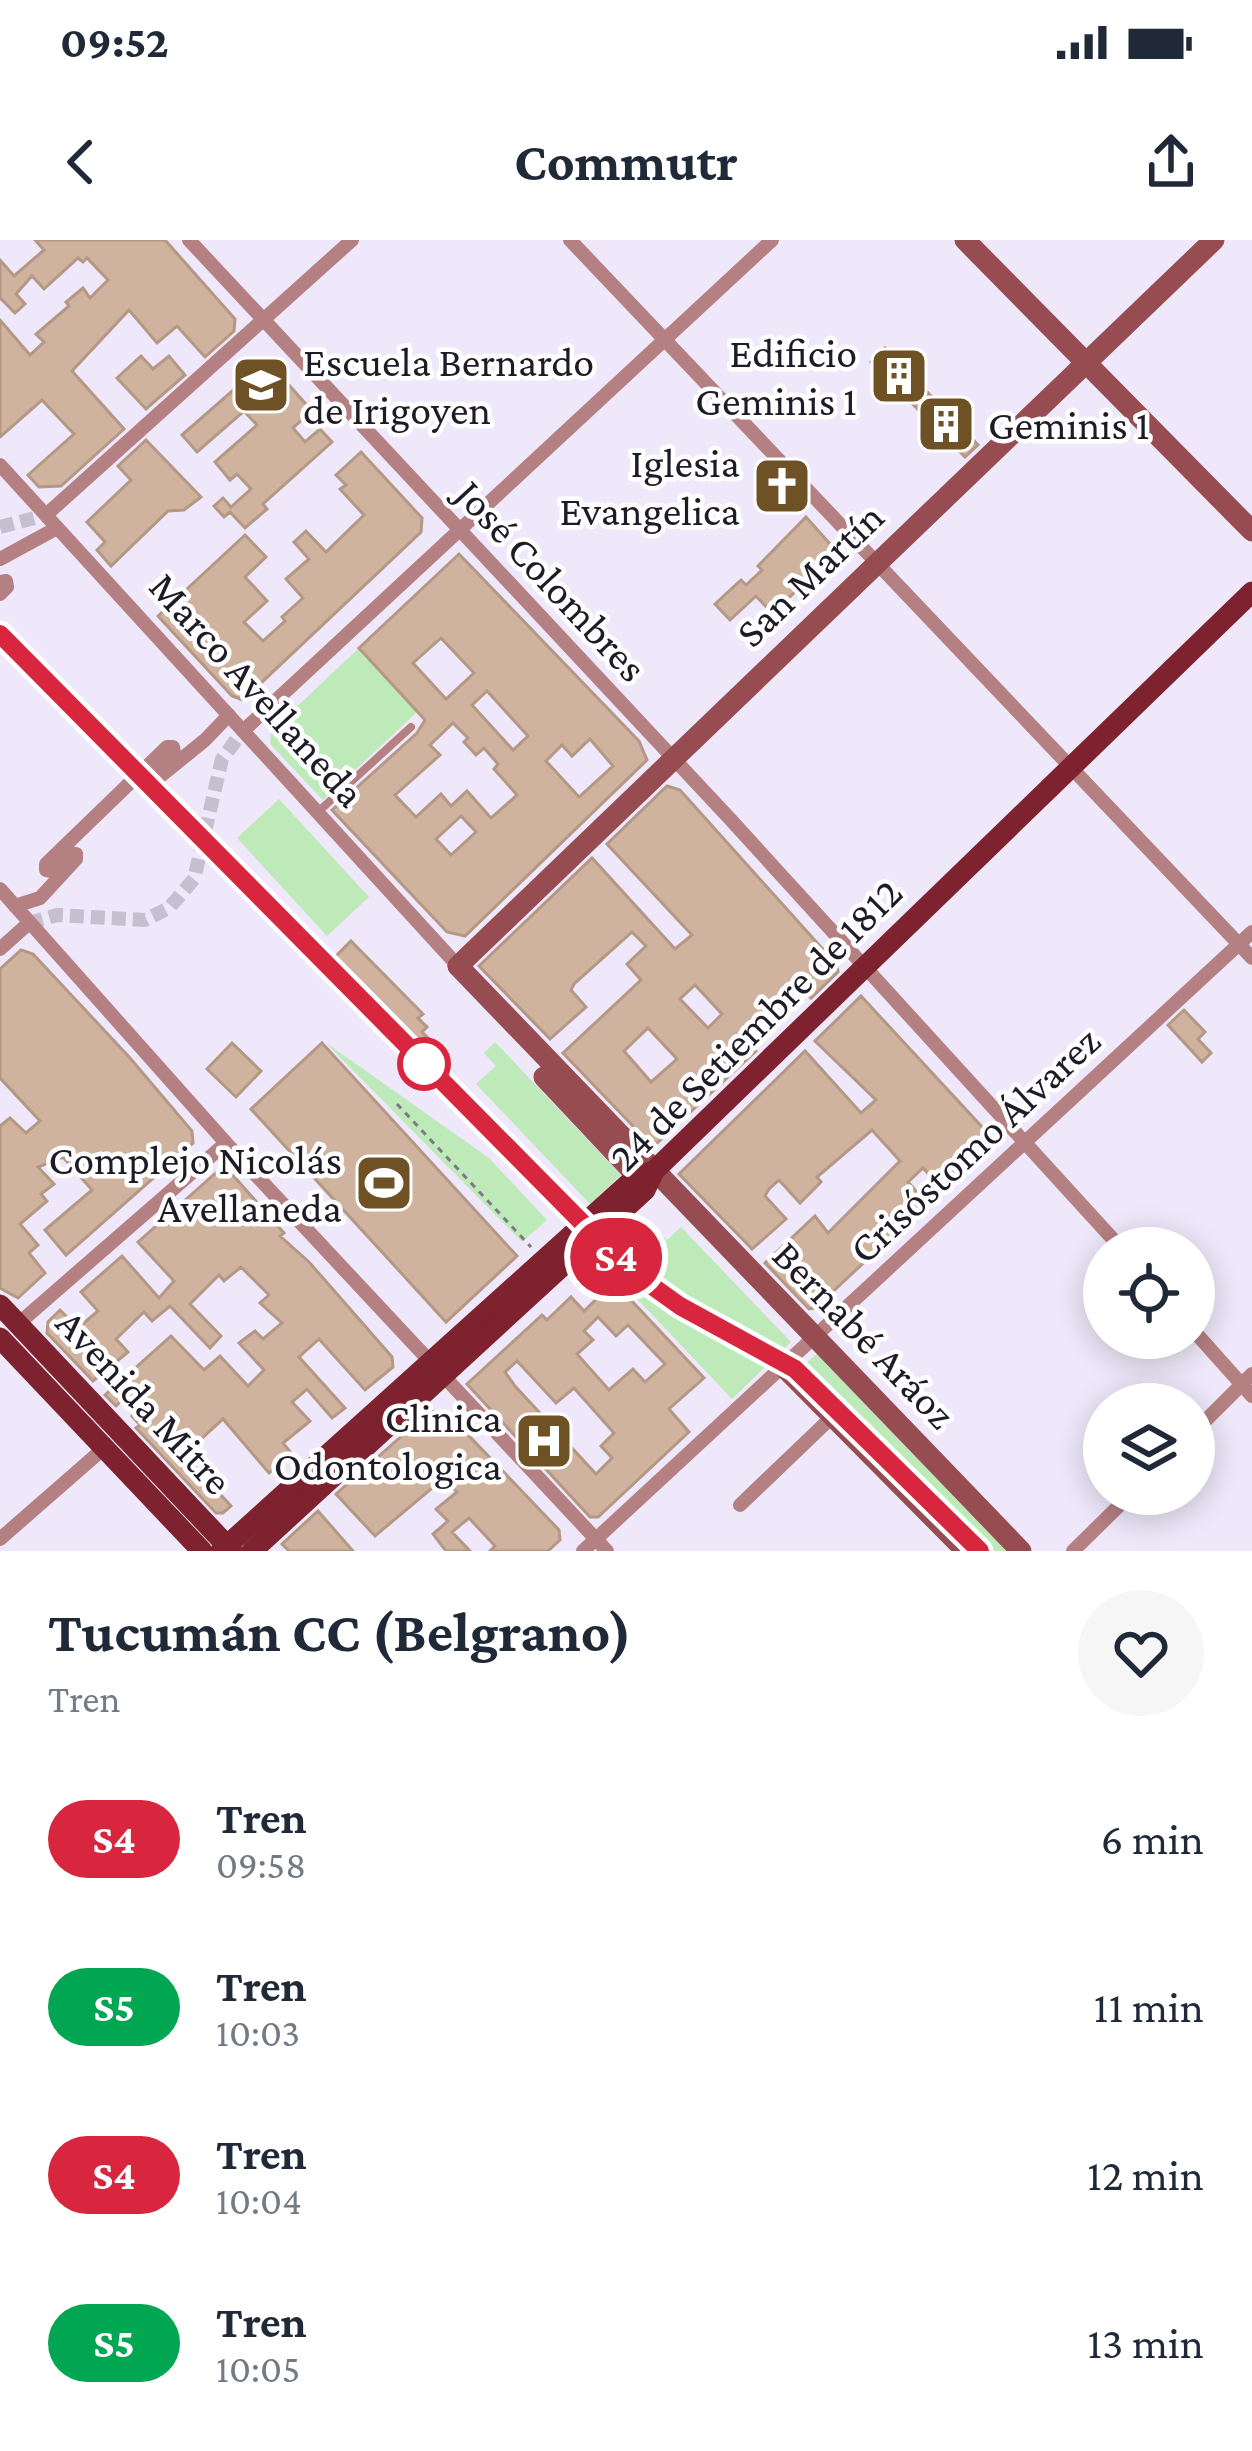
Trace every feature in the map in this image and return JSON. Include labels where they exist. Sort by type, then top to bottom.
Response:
[{"type":"main road","name":"24 de Setiembre de 1812","points":[[227,1549],[260,1539],[865,967],[1252,592]]},
{"type":"main road","name":"Avenida Mitre","points":[[0,1305],[4,1335],[103,1449],[202,1551]]},
{"type":"main road","name":"Avenida Mitre","points":[[4,1335],[195,1511],[227,1549]]},
{"type":"main road","points":[[195,1511],[260,1539]]},
{"type":"main road","points":[[177,1526],[188,1538],[191,1551]]},
{"type":"street","name":"José Colombres","points":[[189,240],[674,758],[1102,1227]]},
{"type":"street","points":[[46,515],[352,240]]},
{"type":"street","points":[[570,240],[1252,958]]},
{"type":"street","points":[[243,731],[772,240]]},
{"type":"street","points":[[965,240],[1252,532]]},
{"type":"street","name":"San Martín","points":[[458,965],[1214,240]]},
{"type":"street","name":"Marco Avellaneda","points":[[0,465],[645,1174]]},
{"type":"street","points":[[0,559],[57,528]]},
{"type":"street","points":[[0,582],[7,581],[0,594]]},
{"type":"street","points":[[15,906],[40,898],[76,854],[71,853],[52,871],[46,870],[46,864],[167,747],[173,747],[174,753],[153,772],[158,778],[229,715]]},
{"type":"street","points":[[0,889],[226,1143],[601,1545]]},
{"type":"street","points":[[0,950],[29,923]]},
{"type":"street","name":"Crisóstomo Álvarez","points":[[583,1551],[601,1545],[812,1337],[1252,932]]},
{"type":"street","points":[[4,1335],[226,1143]]},
{"type":"street","name":"Bernabé Aráoz","points":[[645,1174],[1021,1551]]},
{"type":"street","points":[[1215,1352],[1248,1385],[1215,1414]]},
{"type":"street","name":"Bernabé Aráoz","points":[[783,1366],[966,1551]]},
{"type":"street","points":[[740,1505],[834,1415]]},
{"type":"street","points":[[0,1539],[103,1449]]},
{"type":"street","points":[[1073,1551],[1110,1515]]},
{"type":"lane","points":[[318,812],[411,727]]},
{"type":"lane","points":[[289,1211],[320,1217]]},
{"type":"path","points":[[397,1104],[526,1241]]},
{"type":"green space","points":[[359,648],[417,712],[323,800],[270,744],[271,731]]},
{"type":"green space","points":[[279,799],[369,897],[327,936],[237,838]]},
{"type":"green space","points":[[325,1042],[489,1158],[547,1220],[522,1242]]},
{"type":"green space","points":[[495,1042],[621,1175],[590,1204],[476,1084],[496,1066],[484,1053]]},
{"type":"green space","points":[[654,1227],[667,1240],[681,1227],[791,1342],[732,1399],[623,1284],[637,1272],[623,1257]]},
{"type":"green space","points":[[817,1354],[1011,1551],[983,1551],[799,1369]]},
{"type":"building","points":[[35,240],[165,240],[235,319],[234,331],[205,357],[177,326],[157,343],[129,310],[72,371],[124,429],[61,486],[39,487],[28,475],[74,434],[42,400],[0,437],[0,320],[30,355],[44,342],[36,334],[69,306],[66,302],[83,288],[90,298],[108,280],[87,258],[83,262],[78,258],[44,289],[32,276],[16,294],[25,304],[15,313],[0,298],[0,260],[14,276],[44,250]]},
{"type":"building","points":[[885,348],[978,445],[965,457],[871,362]]},
{"type":"building","points":[[141,356],[153,369],[169,356],[185,375],[146,409],[117,378]]},
{"type":"building","points":[[262,365],[275,380],[280,375],[312,411],[293,428],[305,442],[320,429],[332,442],[263,504],[267,509],[245,528],[230,512],[224,517],[214,506],[223,498],[231,507],[251,489],[237,474],[230,480],[215,462],[257,425],[244,411],[197,452],[182,435]]},
{"type":"building","points":[[146,440],[201,497],[184,510],[168,511],[111,566],[97,550],[105,542],[87,522],[131,480],[118,466]]},
{"type":"building","points":[[361,452],[422,518],[421,532],[243,700],[232,696],[158,616],[245,535],[266,557],[245,577],[267,601],[244,622],[263,641],[303,598],[286,579],[309,559],[294,542],[306,531],[326,552],[364,515],[340,489],[346,485],[336,475]]},
{"type":"building","points":[[806,517],[838,553],[772,613],[756,596],[730,620],[715,604],[741,580],[746,585],[762,570],[758,566]]},
{"type":"building","points":[[459,554],[639,741],[647,760],[465,936],[447,932],[332,810],[417,733],[425,720],[359,648]],"holes":[[[441,638],[474,673],[446,699],[413,663]],[[487,691],[528,736],[513,750],[472,705]],[[453,723],[476,755],[484,748],[498,764],[494,769],[517,795],[491,818],[467,791],[451,806],[441,794],[416,817],[395,795],[440,755],[430,745]],[[590,739],[613,766],[579,797],[546,761],[562,745],[572,756]],[[461,816],[476,832],[451,855],[436,839]]]},
{"type":"building","points":[[667,786],[680,790],[837,965],[838,972],[811,998],[803,989],[765,1027],[760,1022],[743,1037],[756,1051],[653,1147],[563,1053],[641,980],[627,964],[646,946],[632,932],[574,984],[571,990],[586,1007],[550,1039],[479,966],[592,858],[675,949],[692,935],[607,844]],"holes":[[[695,985],[722,1014],[708,1028],[680,999]],[[648,1028],[677,1059],[651,1082],[624,1051]]]},
{"type":"building","points":[[351,941],[423,1014],[418,1018],[427,1027],[422,1032],[428,1038],[419,1046],[333,959]]},
{"type":"building","points":[[21,950],[33,954],[130,1058],[192,1131],[193,1143],[66,1255],[45,1230],[92,1190],[63,1157],[38,1167],[54,1184],[41,1194],[47,1201],[20,1224],[38,1245],[29,1253],[45,1273],[18,1298],[0,1288],[0,1126],[10,1118],[26,1133],[40,1121],[0,1078],[0,969]]},
{"type":"building","points":[[861,996],[995,1141],[943,1190],[923,1168],[908,1182],[927,1204],[809,1309],[765,1263],[815,1216],[828,1233],[900,1161],[872,1130],[817,1177],[821,1182],[800,1203],[779,1180],[769,1189],[765,1196],[786,1219],[752,1249],[679,1174],[805,1051],[861,1113],[876,1100],[815,1041]]},
{"type":"building","points":[[1184,1010],[1205,1032],[1198,1039],[1211,1053],[1202,1062],[1168,1025]]},
{"type":"building","points":[[232,1043],[261,1071],[236,1097],[207,1069]]},
{"type":"building","name":"Complejo Nicolás Avellaneda","points":[[322,1043],[517,1256],[446,1322],[251,1109]]},
{"type":"building","points":[[219,1170],[230,1172],[284,1233],[280,1236],[309,1262],[392,1357],[393,1367],[365,1390],[319,1339],[299,1357],[345,1408],[332,1418],[307,1389],[292,1402],[310,1421],[283,1443],[292,1454],[269,1473],[223,1419],[184,1455],[231,1506],[223,1513],[216,1513],[136,1428],[140,1425],[132,1416],[143,1406],[129,1393],[116,1406],[105,1395],[171,1336],[204,1370],[220,1356],[248,1386],[264,1370],[239,1343],[255,1331],[263,1339],[282,1323],[260,1303],[269,1295],[241,1267],[224,1281],[219,1275],[190,1304],[221,1336],[210,1348],[170,1306],[152,1321],[144,1312],[116,1339],[128,1352],[93,1381],[47,1333],[48,1322],[60,1310],[78,1328],[98,1311],[81,1292],[122,1256],[159,1298],[174,1281],[138,1242]]},
{"type":"building","points":[[614,1282],[704,1378],[669,1409],[689,1432],[598,1517],[590,1517],[467,1384],[542,1315],[547,1320],[571,1297],[584,1311]],"holes":[[[598,1317],[616,1336],[628,1325],[665,1364],[645,1382],[633,1369],[609,1390],[577,1354],[593,1340],[584,1331]],[[517,1361],[556,1403],[574,1388],[614,1433],[601,1446],[612,1458],[596,1474],[505,1372]]]},
{"type":"building","points":[[430,1411],[448,1414],[559,1530],[560,1540],[548,1551],[490,1551],[495,1546],[469,1518],[452,1532],[470,1551],[446,1551],[433,1534],[448,1521],[436,1509],[457,1492],[444,1478],[375,1536],[336,1494]]},
{"type":"building","points":[[318,1511],[353,1551],[289,1551],[282,1544]]},
{"type":"tunnel","points":[[0,527],[46,515]]},
{"type":"tunnel","points":[[29,923],[57,915],[145,920],[169,908],[194,879],[222,759],[243,731]]},
{"type":"railway","points":[[0,634],[627,1268],[680,1306],[795,1369],[979,1551]]},
{"type":"train","name":"S4","points":[[0,634],[627,1268],[680,1306],[795,1369],[980,1551]]},
{"type":"place","name":"Edificio Geminis 1","points":[[899,376]]},
{"type":"place","name":"Escuela Bernardo de Irigoyen","points":[[261,385]]},
{"type":"place","name":"Geminis 1","points":[[946,424]]},
{"type":"place","name":"Iglesia Evangelica","points":[[782,486]]},
{"type":"place","name":"Complejo Nicolás Avellaneda","points":[[384,1183]]},
{"type":"place","name":"Clinica Odontologica","points":[[544,1441]]}]
